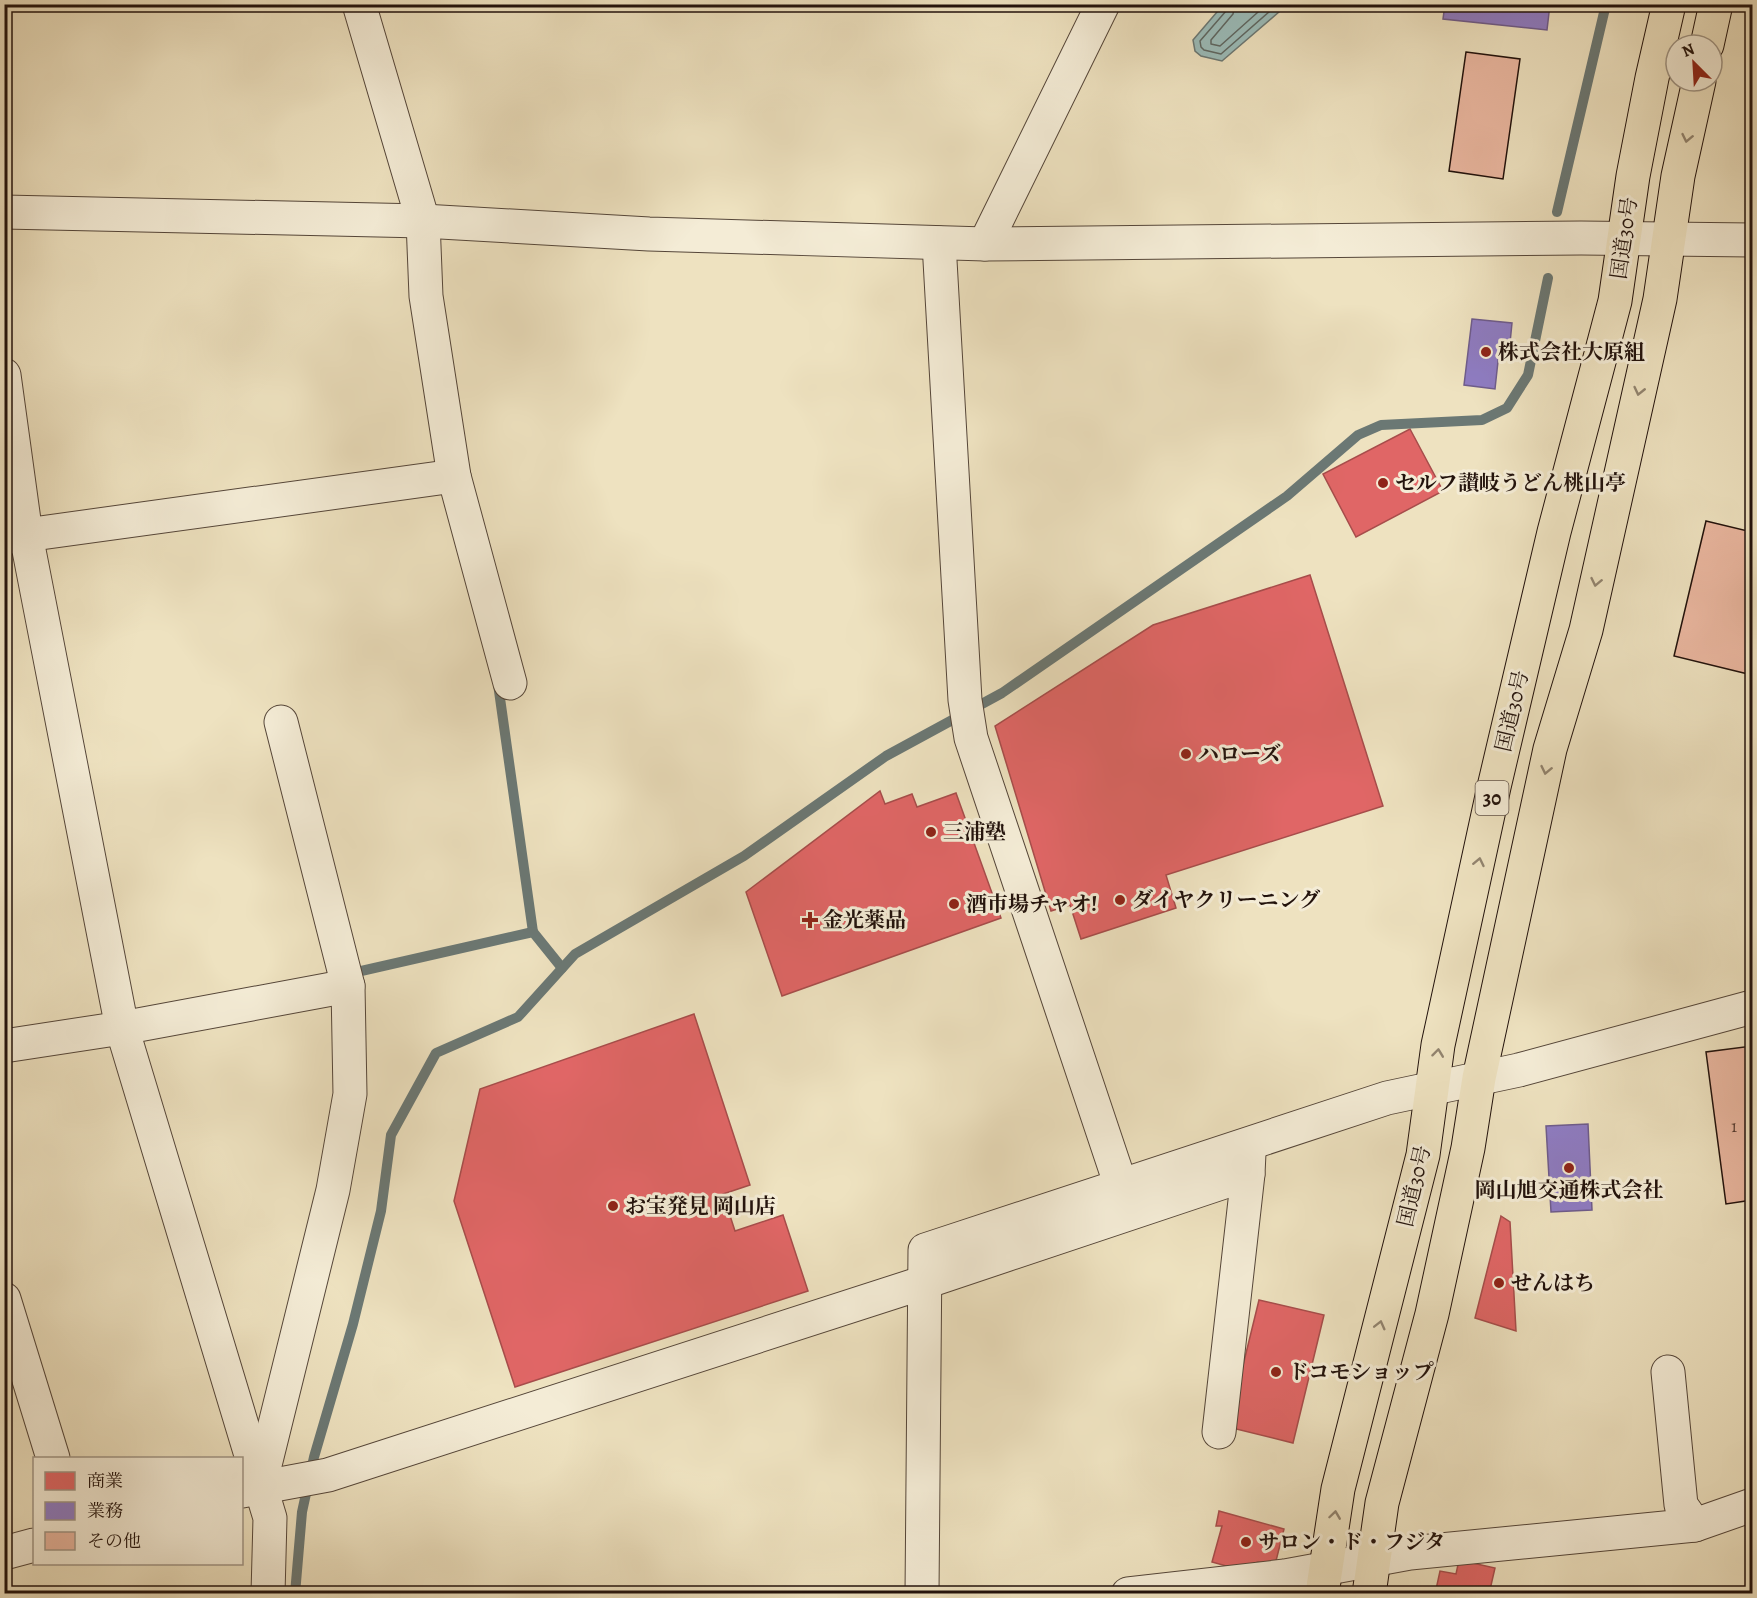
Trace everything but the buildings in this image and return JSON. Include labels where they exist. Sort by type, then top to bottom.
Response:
[{"type":"highway","name":"国道30号","points":[[1325,1581],[1338,1489],[1423,1155],[1438,1046],[1494,787],[1554,532],[1615,301],[1633,176],[1669,4]]},
{"type":"highway","points":[[1710,33],[1716,4]]},
{"type":"highway","name":"30","points":[[1369,1593],[1382,1503],[1432,1314],[1466,1160],[1479,1078],[1550,749],[1586,630],[1660,299],[1678,176],[1696,93]]},
{"type":"street","points":[[359,4],[423,220],[426,296],[454,476],[510,683]]},
{"type":"street","points":[[985,244],[1103,4]]},
{"type":"street","points":[[4,212],[423,220],[649,234],[985,244],[1625,238],[1752,240]]},
{"type":"street","points":[[939,243],[965,700],[971,738],[1120,1186]]},
{"type":"street","points":[[4,375],[15,536],[120,1019],[242,1457]]},
{"type":"street","points":[[15,536],[454,476]]},
{"type":"street","points":[[251,1489],[333,1190],[350,1094],[346,978],[281,722]]},
{"type":"street","points":[[4,1046],[120,1019],[346,978]]},
{"type":"street","points":[[251,1489],[312,1477],[925,1282],[1249,1158],[1387,1098],[1519,1070],[1752,1007]]},
{"type":"street","points":[[922,1593],[925,1250],[1120,1186],[1249,1158]]},
{"type":"street","points":[[1219,1432],[1249,1158]]},
{"type":"street","points":[[4,1299],[53,1457]]},
{"type":"street","points":[[1668,1372],[1681,1506],[1695,1525]]},
{"type":"street","points":[[243,1460],[251,1489],[270,1518],[268,1593]]},
{"type":"street","points":[[1128,1593],[1285,1576],[1325,1581],[1374,1560],[1410,1553],[1695,1525],[1752,1505]]},
{"type":"street","points":[[4,1553],[33,1545]]},
{"type":"water","points":[[1223,5],[1287,5],[1222,61],[1201,56],[1195,51],[1193,40]]},
{"type":"waterway","points":[[1557,212],[1606,4]]},
{"type":"waterway","points":[[295,1594],[302,1512],[314,1457],[353,1324],[381,1211],[391,1135],[436,1053],[518,1017],[575,954],[744,856],[886,756],[1002,693],[1287,496],[1358,435],[1381,425],[1482,420],[1507,408],[1528,375],[1548,278]]},
{"type":"waterway","points":[[498,684],[533,932]]},
{"type":"waterway","points":[[348,974],[533,932],[562,968]]},
{"type":"place","name":"株式会社大原組","points":[[1486,352]]},
{"type":"place","name":"セルフ讃岐うどん桃山亭","points":[[1383,483]]},
{"type":"place","name":"ハローズ","points":[[1186,754]]},
{"type":"place","name":"三浦塾","points":[[931,832]]},
{"type":"place","name":"ダイヤクリーニング","points":[[1120,900]]},
{"type":"place","name":"酒市場チャオ!","points":[[954,904]]},
{"type":"place","name":"金光薬品","points":[[810,920]]},
{"type":"place","name":"岡山旭交通株式会社","points":[[1569,1168]]},
{"type":"place","name":"お宝発見 岡山店","points":[[613,1206]]},
{"type":"place","name":"せんはち","points":[[1499,1283]]},
{"type":"place","name":"ドコモショップ","points":[[1276,1372]]},
{"type":"place","name":"サロン・ド・フジタ","points":[[1246,1542]]}]
